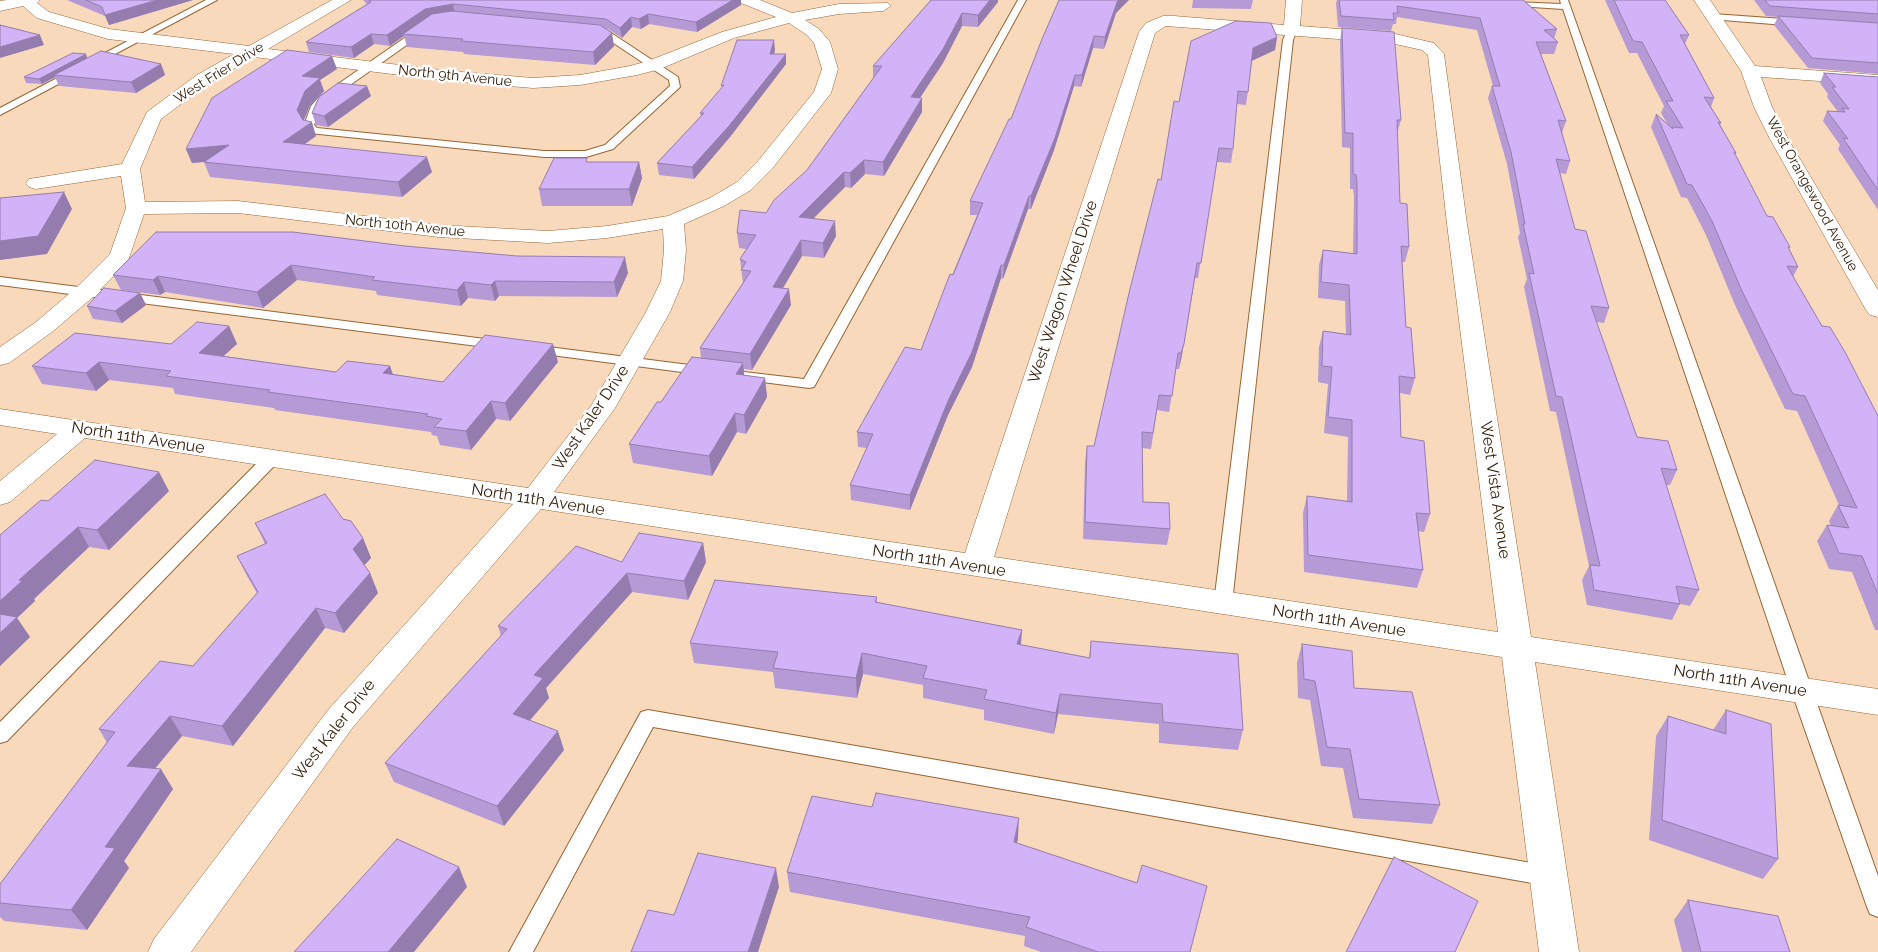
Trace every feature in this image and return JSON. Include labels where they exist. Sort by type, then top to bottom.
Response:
[{"type":"street","name":"North 9th Avenue","points":[[27,0],[42,15],[108,34],[370,67],[532,83],[602,77],[654,65],[728,36],[791,18],[839,9],[883,6]]},
{"type":"street","points":[[0,6],[27,0]]},
{"type":"street","name":"West Frier Drive","points":[[130,169],[153,116],[203,79],[343,0]]},
{"type":"street","points":[[673,221],[717,202],[744,186],[765,164],[822,93],[830,69],[822,42],[813,32],[791,18],[746,0]]},
{"type":"street","points":[[1292,30],[1294,0]]},
{"type":"street","name":"West Orangewood Avenue","points":[[1702,0],[1750,71],[1763,107],[1779,139],[1878,310]]},
{"type":"street","name":"West Wagon Wheel Drive","points":[[976,566],[1147,32],[1157,22],[1174,21],[1292,30]]},
{"type":"street","name":"West Vista Avenue","points":[[1292,30],[1414,41],[1428,46],[1436,54],[1457,224],[1518,648],[1559,952]]},
{"type":"street","points":[[1750,71],[1878,80]]},
{"type":"street","points":[[0,358],[44,327],[85,292],[120,256],[136,208],[130,169],[36,183]]},
{"type":"street","name":"North 10th Avenue","points":[[136,208],[238,207],[439,231],[548,236],[607,232],[673,221]]},
{"type":"street","name":"West Kaler Drive","points":[[168,952],[341,718],[534,499],[602,408],[658,312],[672,281],[675,250],[673,221]]},
{"type":"street","name":"North 11th Avenue","points":[[0,417],[1878,702]]},
{"type":"street","points":[[0,496],[79,429]]},
{"type":"lane","points":[[0,112],[213,0]]},
{"type":"lane","points":[[734,375],[809,384],[1022,0]]},
{"type":"lane","points":[[1471,0],[1565,4],[1801,690],[1878,907]]},
{"type":"lane","points":[[1713,17],[1810,24]]},
{"type":"lane","points":[[455,18],[605,33],[674,79],[675,87],[609,147],[586,154],[544,154],[313,131],[309,125],[316,106],[370,67],[432,24],[455,18]]},
{"type":"lane","points":[[1223,603],[1288,40],[1292,30]]},
{"type":"lane","points":[[0,281],[715,372]]},
{"type":"lane","points":[[0,735],[271,459]]},
{"type":"lane","points":[[522,952],[648,718],[1549,876]]},
{"type":"building","points":[[86,0],[157,0],[105,15],[102,7]]},
{"type":"building","points":[[369,0],[733,0],[696,22],[648,14],[639,19],[631,17],[620,28],[606,19],[453,4],[425,9],[387,35],[371,34],[351,47],[306,42],[371,2]]},
{"type":"building","points":[[931,0],[990,0],[978,15],[962,13],[943,49],[911,97],[922,98],[883,162],[864,160],[850,173],[844,172],[799,217],[835,221],[823,243],[801,240],[773,287],[789,289],[750,354],[700,348],[751,271],[741,270],[746,262],[740,259],[756,235],[737,233],[740,210],[766,213],[774,200],[807,170],[882,66],[873,66]]},
{"type":"building","points":[[1059,0],[1119,0],[1105,37],[1094,36],[1082,75],[1075,75],[1055,138],[1031,196],[1029,196],[1004,265],[1001,265],[972,352],[948,401],[910,495],[850,485],[873,434],[857,432],[905,347],[921,350],[950,274],[953,275],[983,203],[970,201],[1009,119],[1011,119]]},
{"type":"building","points":[[1339,0],[1523,0],[1557,29],[1544,30],[1558,42],[1536,42],[1566,121],[1558,120],[1570,161],[1556,159],[1575,229],[1586,231],[1609,308],[1591,306],[1637,437],[1668,441],[1677,470],[1661,468],[1699,590],[1676,586],[1680,604],[1594,590],[1590,565],[1600,566],[1562,397],[1556,396],[1529,273],[1534,274],[1523,224],[1525,224],[1511,152],[1492,86],[1500,86],[1480,18],[1397,6],[1398,13],[1393,13],[1394,20],[1341,16]]},
{"type":"building","points":[[1614,0],[1665,0],[1689,35],[1680,35],[1714,98],[1704,97],[1721,123],[1718,122],[1736,153],[1734,152],[1767,216],[1773,217],[1790,247],[1788,247],[1798,267],[1787,266],[1822,326],[1830,327],[1878,416],[1878,594],[1862,556],[1839,553],[1827,525],[1849,528],[1838,505],[1857,508],[1805,396],[1793,394],[1742,291],[1712,221],[1692,185],[1687,184],[1656,114],[1673,129],[1672,127],[1683,128],[1666,101],[1673,101],[1642,42],[1633,41]]},
{"type":"building","points":[[1765,0],[1878,0],[1878,14],[1770,6]]},
{"type":"building","points":[[452,11],[600,25],[612,33],[593,52],[403,34],[432,14]]},
{"type":"building","points":[[1778,16],[1878,23],[1878,63],[1812,58]]},
{"type":"building","points":[[1236,21],[1271,23],[1277,37],[1253,48],[1248,92],[1238,91],[1233,149],[1219,148],[1201,263],[1197,263],[1184,344],[1181,353],[1178,353],[1172,396],[1159,395],[1153,433],[1142,432],[1143,502],[1169,503],[1170,529],[1085,522],[1087,446],[1094,446],[1129,293],[1158,179],[1161,180],[1174,101],[1179,102],[1191,41]]},
{"type":"building","points":[[0,25],[40,35],[0,47]]},
{"type":"building","points":[[1342,28],[1394,32],[1401,120],[1397,120],[1400,203],[1407,204],[1409,247],[1401,246],[1406,327],[1411,328],[1415,378],[1399,376],[1401,437],[1424,441],[1430,514],[1416,513],[1423,570],[1308,555],[1307,496],[1352,502],[1352,420],[1328,417],[1332,367],[1322,366],[1323,331],[1351,335],[1349,285],[1321,282],[1323,250],[1357,254],[1357,183],[1356,175],[1353,174],[1353,133],[1345,133]]},
{"type":"building","points":[[737,40],[774,40],[770,54],[786,54],[729,126],[692,167],[657,163],[704,113],[700,113],[724,85],[721,86]]},
{"type":"building","points":[[287,50],[332,56],[302,76],[320,78],[305,91],[297,110],[303,120],[312,122],[283,142],[427,157],[398,182],[204,162],[229,145],[186,149],[212,98]]},
{"type":"building","points":[[101,51],[161,64],[131,82],[54,75]]},
{"type":"building","points":[[73,53],[86,54],[39,79],[24,77]]},
{"type":"building","points":[[1824,73],[1878,77],[1878,190],[1843,138],[1848,139],[1827,111],[1845,112],[1842,108],[1849,109],[1832,87],[1836,87]]},
{"type":"building","points":[[338,83],[367,86],[324,116],[312,113],[319,97]]},
{"type":"building","points":[[554,158],[587,158],[586,162],[639,162],[629,189],[539,189]]},
{"type":"building","points":[[64,192],[38,236],[0,241],[0,198]]},
{"type":"building","points":[[156,232],[293,232],[405,246],[517,256],[625,257],[614,282],[495,281],[491,285],[464,282],[457,290],[372,280],[375,277],[291,265],[257,292],[158,276],[153,280],[113,275]]},
{"type":"building","points":[[104,288],[140,293],[115,311],[87,306]]},
{"type":"building","points":[[197,322],[229,326],[199,353],[336,372],[347,361],[390,366],[383,373],[443,382],[485,335],[553,344],[505,403],[491,401],[466,431],[434,427],[442,419],[426,416],[428,414],[166,376],[171,371],[99,362],[86,373],[32,366],[75,333],[171,344]]},
{"type":"building","points":[[692,357],[743,363],[736,374],[765,378],[744,415],[735,413],[709,456],[629,444],[657,402],[661,402]]},
{"type":"building","points":[[95,460],[159,472],[97,530],[78,527],[19,580],[22,581],[0,601],[0,535],[41,500],[48,501]]},
{"type":"building","points":[[325,494],[343,519],[351,521],[363,538],[353,549],[370,573],[335,613],[316,608],[222,726],[170,716],[127,766],[161,769],[105,847],[115,848],[71,910],[0,903],[0,884],[115,732],[99,729],[160,661],[193,666],[258,592],[237,556],[267,543],[255,523]]},
{"type":"building","points":[[639,533],[703,543],[684,581],[627,573],[534,675],[543,678],[513,714],[558,731],[497,806],[385,763],[507,629],[498,626],[576,546],[622,562]]},
{"type":"building","points":[[715,580],[877,597],[875,602],[1022,630],[1017,644],[1090,658],[1091,641],[1238,654],[1243,730],[1163,722],[1162,704],[1060,694],[1056,713],[984,699],[987,690],[923,678],[927,666],[862,653],[856,678],[773,668],[778,652],[690,643]]},
{"type":"building","points":[[0,614],[17,617],[0,633]]},
{"type":"building","points":[[1302,644],[1352,651],[1354,688],[1412,692],[1440,805],[1359,799],[1350,749],[1327,747],[1315,681],[1304,679]]},
{"type":"building","points":[[1726,710],[1771,724],[1778,859],[1662,820],[1668,716],[1726,734]]},
{"type":"building","points":[[876,793],[1019,818],[1014,842],[1137,883],[1142,865],[1207,886],[1190,952],[1098,952],[1026,927],[1030,917],[787,872],[812,796],[872,807]]},
{"type":"building","points":[[397,839],[459,867],[388,952],[294,952]]},
{"type":"building","points":[[698,853],[776,868],[748,952],[631,952],[648,910],[674,915]]},
{"type":"building","points":[[1394,857],[1478,901],[1455,952],[1346,952]]},
{"type":"building","points":[[1688,900],[1778,916],[1790,952],[1701,952]]}]
